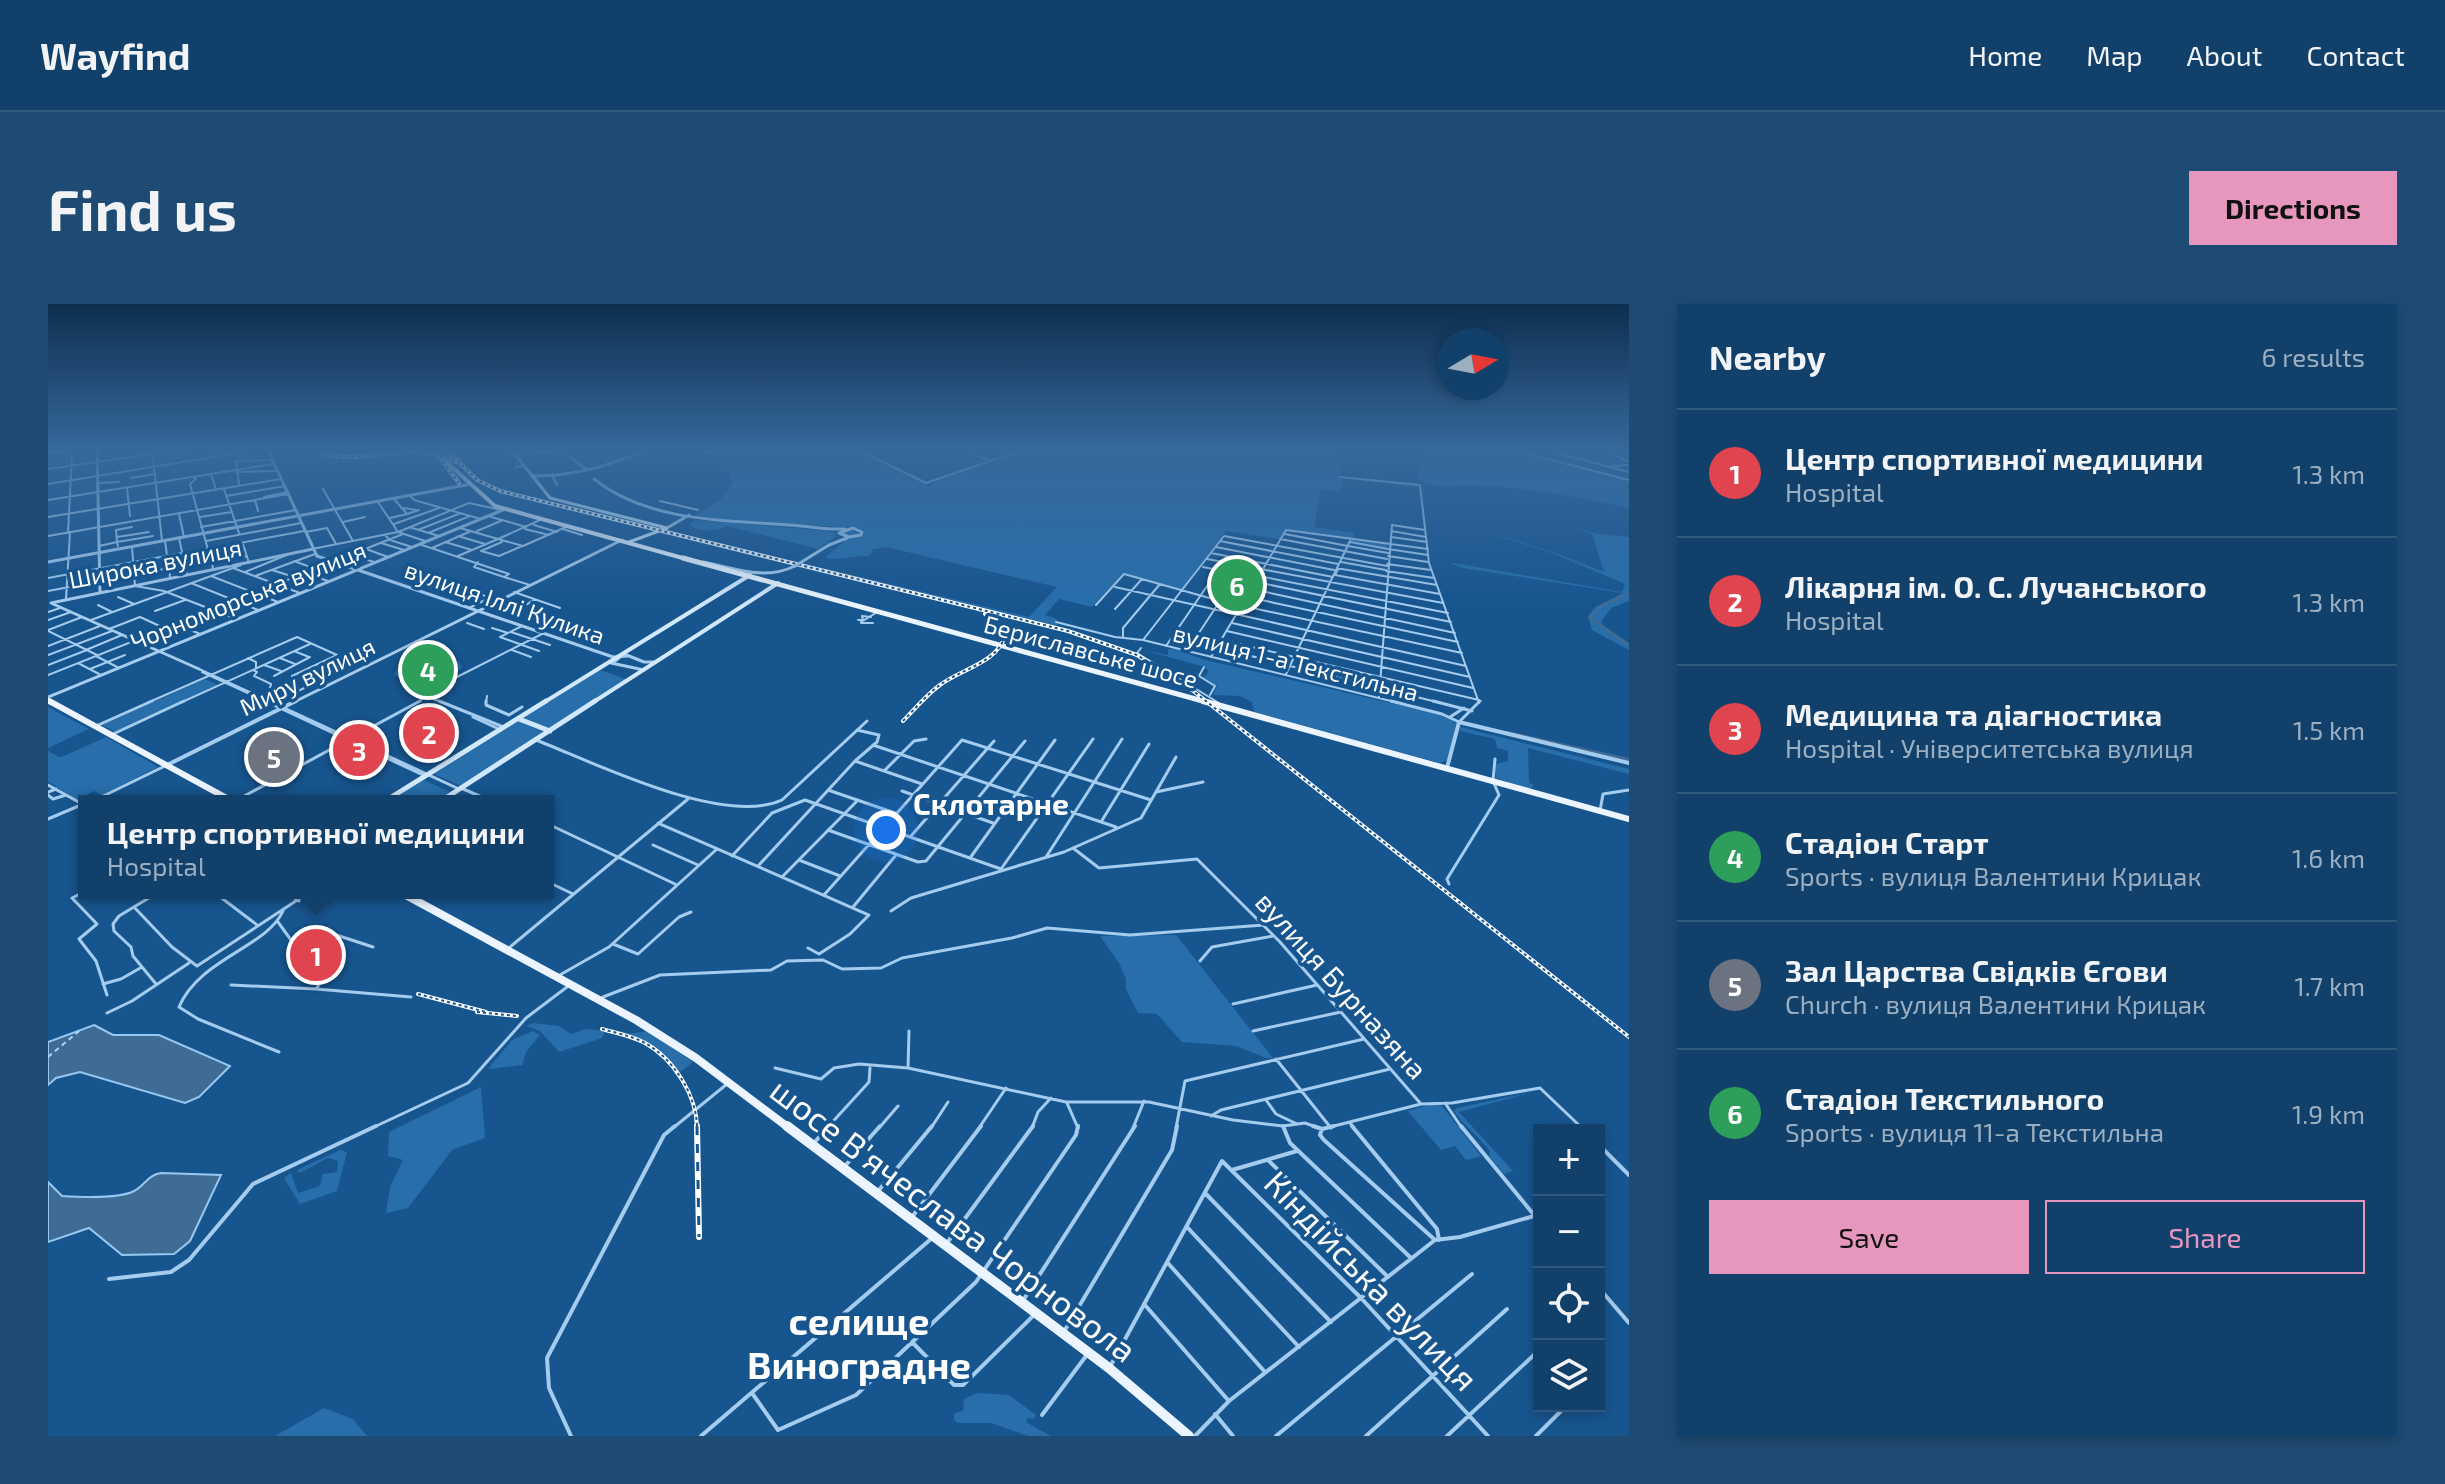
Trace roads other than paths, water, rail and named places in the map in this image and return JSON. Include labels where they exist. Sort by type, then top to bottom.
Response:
[{"type":"main road","name":"Бериславське шосе","points":[[488,501],[504,509],[741,570],[856,605],[870,621],[895,616],[1493,781],[1535,789],[1629,819]]},
{"type":"main road","points":[[556,501],[667,528]]},
{"type":"main road","points":[[629,542],[667,528]]},
{"type":"main road","points":[[395,795],[750,575]]},
{"type":"main road","points":[[450,795],[778,583]]},
{"type":"main road","points":[[48,699],[222,795]]},
{"type":"main road","points":[[519,719],[550,731]]},
{"type":"main road","name":"шосе В'ячеслава Чорновола","points":[[413,899],[652,1029],[684,1050],[1109,1368],[1192,1436]]},
{"type":"street","points":[[66,599],[69,588],[70,501]]},
{"type":"street","points":[[98,501],[100,592]]},
{"type":"street","points":[[129,501],[130,516]]},
{"type":"street","points":[[48,517],[147,501]]},
{"type":"street","points":[[157,501],[170,579]]},
{"type":"street","points":[[195,501],[214,570]]},
{"type":"street","points":[[228,501],[249,563]]},
{"type":"street","points":[[48,536],[252,501]]},
{"type":"street","points":[[257,501],[258,511]]},
{"type":"street","points":[[255,576],[313,551],[292,501]]},
{"type":"street","points":[[330,501],[353,541]]},
{"type":"street","points":[[48,562],[384,501]]},
{"type":"street","points":[[396,501],[407,514]]},
{"type":"street","points":[[417,501],[481,519]]},
{"type":"street","points":[[632,501],[729,523],[811,527],[849,537]]},
{"type":"street","points":[[660,501],[698,510]]},
{"type":"street","points":[[1421,501],[1429,563],[1480,703],[1460,721],[1447,768]]},
{"type":"street","points":[[378,502],[398,532],[426,541]]},
{"type":"street","points":[[451,510],[471,503],[504,509]]},
{"type":"street","points":[[180,505],[184,537]]},
{"type":"street","points":[[390,518],[417,510],[403,508]]},
{"type":"street","points":[[394,524],[441,508]]},
{"type":"street","points":[[273,509],[276,514]]},
{"type":"street","name":"Чорноморська вулиця","points":[[48,699],[504,509]]},
{"type":"street","points":[[201,527],[296,510]]},
{"type":"street","name":"Широка вулиця","points":[[49,603],[398,532],[451,510]]},
{"type":"street","points":[[199,518],[232,512]]},
{"type":"street","points":[[418,530],[461,513]]},
{"type":"street","points":[[428,533],[470,516]]},
{"type":"street","points":[[488,516],[549,535]]},
{"type":"street","points":[[667,528],[688,516],[862,532],[859,536],[829,545],[779,574],[765,575],[741,570]]},
{"type":"street","points":[[343,522],[365,517]]},
{"type":"street","points":[[533,525],[531,523],[543,518]]},
{"type":"street","points":[[432,548],[503,520]]},
{"type":"street","points":[[205,541],[301,523]]},
{"type":"street","points":[[458,556],[533,525],[557,532]]},
{"type":"street","points":[[1379,698],[1385,586],[1392,525],[1425,530]]},
{"type":"street","points":[[504,541],[481,551],[499,556],[570,526]]},
{"type":"street","points":[[118,544],[116,530],[132,527]]},
{"type":"street","points":[[409,527],[439,536]]},
{"type":"street","points":[[207,549],[327,528],[336,544]]},
{"type":"street","points":[[460,528],[523,546]]},
{"type":"street","points":[[562,529],[582,535]]},
{"type":"street","points":[[835,542],[845,529]]},
{"type":"street","points":[[1211,658],[1287,529],[1349,544],[1435,578]]},
{"type":"street","points":[[1391,531],[1426,537]]},
{"type":"street","points":[[117,537],[149,532]]},
{"type":"street","points":[[1284,533],[1349,544],[1390,543],[1428,549]]},
{"type":"street","points":[[48,675],[403,534]]},
{"type":"street","points":[[385,535],[390,540],[412,547]]},
{"type":"street","points":[[99,546],[153,536]]},
{"type":"street","points":[[458,536],[485,544]]},
{"type":"street","points":[[1143,640],[1224,536],[1341,561]]},
{"type":"street","points":[[1391,537],[1427,542]]},
{"type":"street","points":[[179,538],[187,575]]},
{"type":"street","points":[[1280,539],[1432,570]]},
{"type":"street","name":"Миру вулиця","points":[[105,795],[622,540]]},
{"type":"street","points":[[1220,541],[1341,561],[1429,563]]},
{"type":"street","points":[[445,542],[472,550]]},
{"type":"street","points":[[381,543],[404,550]]},
{"type":"street","points":[[419,544],[509,574],[504,577]]},
{"type":"street","points":[[1286,676],[1349,544]]},
{"type":"street","points":[[132,547],[135,586],[167,592],[236,619]]},
{"type":"street","points":[[1216,547],[1437,585]]},
{"type":"street","points":[[210,556],[245,549]]},
{"type":"street","points":[[366,549],[388,557]]},
{"type":"street","name":"вулиця Іллі Кулика","points":[[313,551],[333,562],[618,659]]},
{"type":"street","points":[[48,578],[182,553]]},
{"type":"street","points":[[1211,553],[1441,594]]},
{"type":"street","points":[[245,572],[289,554]]},
{"type":"street","points":[[352,555],[374,562]]},
{"type":"street","points":[[1387,560],[1428,555]]},
{"type":"street","points":[[211,562],[247,556]]},
{"type":"street","points":[[1207,559],[1444,603]]},
{"type":"street","points":[[294,561],[315,569]]},
{"type":"street","points":[[478,562],[474,567],[530,585]]},
{"type":"street","points":[[91,620],[243,564]]},
{"type":"street","points":[[48,591],[185,565]]},
{"type":"street","points":[[1201,567],[1323,597],[1451,622]]},
{"type":"street","points":[[233,568],[300,593]]},
{"type":"street","points":[[272,570],[294,577]]},
{"type":"street","points":[[1166,646],[1218,570]]},
{"type":"street","points":[[301,583],[329,572]]},
{"type":"street","points":[[305,573],[328,582]]},
{"type":"street","points":[[1096,605],[1124,574],[1220,601],[1462,653]]},
{"type":"street","points":[[211,576],[278,602]]},
{"type":"street","points":[[1115,609],[1142,579]]},
{"type":"street","points":[[1258,579],[1448,613]]},
{"type":"street","points":[[191,583],[258,610]]},
{"type":"street","points":[[421,584],[479,603]]},
{"type":"street","points":[[1123,636],[1123,628],[1160,584]]},
{"type":"street","points":[[1113,587],[1466,666]]},
{"type":"street","points":[[1252,589],[1455,633]]},
{"type":"street","points":[[514,592],[560,608]]},
{"type":"street","points":[[439,598],[450,593]]},
{"type":"street","points":[[480,593],[488,598]]},
{"type":"street","points":[[469,608],[493,596]]},
{"type":"street","points":[[118,597],[134,604]]},
{"type":"street","points":[[1247,597],[1458,642]]},
{"type":"street","points":[[155,611],[185,599]]},
{"type":"street","points":[[517,609],[535,600]]},
{"type":"street","points":[[1187,651],[1220,601]]},
{"type":"street","points":[[49,603],[476,795]]},
{"type":"street","points":[[98,605],[112,612]]},
{"type":"street","points":[[48,612],[61,607]]},
{"type":"street","points":[[48,620],[71,612]]},
{"type":"street","points":[[48,631],[83,617]]},
{"type":"street","points":[[48,655],[139,617],[164,628]]},
{"type":"street","points":[[171,635],[205,621]]},
{"type":"street","name":"вулиця 1-а Текстильна","points":[[1056,622],[1115,637],[1143,640],[1460,721]]},
{"type":"street","points":[[467,623],[484,629]]},
{"type":"street","points":[[1232,623],[1470,677]]},
{"type":"street","points":[[176,624],[200,634]]},
{"type":"street","points":[[48,646],[102,626]]},
{"type":"street","points":[[522,626],[500,637],[539,651]]},
{"type":"street","points":[[492,628],[550,645]]},
{"type":"street","points":[[48,631],[119,668]]},
{"type":"street","points":[[1227,631],[1474,688]]},
{"type":"street","points":[[244,795],[544,633]]},
{"type":"street","points":[[48,665],[122,635]]},
{"type":"street","points":[[96,726],[297,637],[337,655],[292,676]]},
{"type":"street","points":[[1222,640],[1479,700]]},
{"type":"street","points":[[111,735],[310,644]]},
{"type":"street","points":[[1141,648],[1137,653],[1218,700],[1220,705]]},
{"type":"street","points":[[1216,648],[1472,711]]},
{"type":"street","points":[[512,650],[531,657]]},
{"type":"street","points":[[274,676],[309,659],[294,651]]},
{"type":"street","points":[[90,669],[125,655]]},
{"type":"street","points":[[618,659],[654,662],[666,656]]},
{"type":"street","points":[[248,658],[256,662],[257,672],[254,676],[271,684],[270,688],[290,695],[340,669],[324,662]]},
{"type":"street","points":[[280,658],[296,664]]},
{"type":"street","points":[[618,659],[640,671],[648,665],[644,662]]},
{"type":"street","points":[[78,663],[101,675]]},
{"type":"street","points":[[48,665],[59,670]]},
{"type":"street","points":[[264,665],[281,671]]},
{"type":"street","points":[[1204,667],[1199,676],[1215,686],[1210,695]]},
{"type":"street","points":[[315,683],[325,687]]},
{"type":"street","points":[[426,696],[503,729]]},
{"type":"street","points":[[487,696],[486,705],[509,715],[522,707]]},
{"type":"street","points":[[1451,717],[1464,708]]},
{"type":"street","points":[[473,717],[503,729]]},
{"type":"street","points":[[536,740],[699,803],[773,805],[867,721]]},
{"type":"street","points":[[1460,721],[1629,763]]},
{"type":"street","points":[[758,867],[879,735],[857,730]]},
{"type":"street","points":[[884,771],[915,740],[926,739]]},
{"type":"street","points":[[891,911],[911,898],[996,874],[1093,739]]},
{"type":"street","points":[[1046,857],[1122,739]]},
{"type":"street","points":[[824,895],[962,740],[1151,800]]},
{"type":"street","points":[[970,858],[1055,740]]},
{"type":"street","points":[[911,836],[994,741]]},
{"type":"street","points":[[828,830],[923,862],[939,847],[1025,741]]},
{"type":"street","points":[[1101,822],[1149,744]]},
{"type":"street","points":[[873,745],[1117,827]]},
{"type":"street","points":[[732,856],[772,813],[803,800],[819,803],[1001,869],[1073,848],[1141,818],[1176,757]]},
{"type":"street","points":[[1449,884],[1447,879],[1499,795],[1493,781],[1495,759]]},
{"type":"street","points":[[855,761],[922,784]]},
{"type":"street","points":[[1156,792],[1203,782]]},
{"type":"street","points":[[48,785],[78,802]]},
{"type":"street","points":[[56,789],[48,794],[53,799],[66,795]]},
{"type":"street","points":[[828,790],[895,813]]},
{"type":"street","points":[[1600,811],[1603,794],[1629,790]]},
{"type":"street","points":[[902,791],[995,823]]},
{"type":"street","points":[[507,950],[688,799]]},
{"type":"street","points":[[782,877],[858,800]]},
{"type":"street","points":[[48,819],[78,807]]},
{"type":"street","points":[[658,823],[869,916],[850,934],[819,954],[808,948]]},
{"type":"street","points":[[554,827],[677,885]]},
{"type":"street","points":[[653,845],[698,865]]},
{"type":"street","name":"вулиця Бурназяна","points":[[1073,848],[1099,868],[1196,859],[1264,925],[1421,1104],[1540,1088],[1578,1124]]},
{"type":"street","points":[[557,977],[613,944],[717,849]]},
{"type":"street","points":[[853,907],[896,855]]},
{"type":"street","points":[[799,860],[841,877]]},
{"type":"street","points":[[554,885],[574,894]]},
{"type":"street","points":[[78,896],[73,897],[97,924],[79,939],[96,961],[107,995]]},
{"type":"street","points":[[147,899],[119,916],[113,924],[114,931],[131,947],[133,956],[156,984]]},
{"type":"street","points":[[223,899],[258,926]]},
{"type":"street","points":[[134,907],[190,963],[201,965],[301,899]]},
{"type":"street","points":[[279,1052],[198,1019],[179,1007],[188,990],[278,922],[283,911]]},
{"type":"street","points":[[613,944],[638,954],[679,917],[691,912]]},
{"type":"street","points":[[278,922],[313,970],[327,973]]},
{"type":"street","points":[[603,997],[660,975],[771,970],[787,961],[823,960],[842,969],[881,968],[902,958],[1012,938],[1047,928],[1130,935],[1264,925]]},
{"type":"street","points":[[296,947],[321,930],[373,947]]},
{"type":"street","points":[[1200,961],[1212,947],[1273,936]]},
{"type":"street","points":[[316,989],[337,958]]},
{"type":"street","points":[[107,1013],[132,1001],[190,963]]},
{"type":"street","points":[[103,984],[121,979],[142,967]]},
{"type":"street","points":[[109,1279],[176,1270],[189,1260],[253,1184],[468,1083],[526,1018],[570,984]]},
{"type":"street","points":[[231,985],[411,997]]},
{"type":"street","points":[[1233,1004],[1317,985]]},
{"type":"street","points":[[1253,1031],[1341,1012]]},
{"type":"street","points":[[908,1068],[909,1031]]},
{"type":"street","points":[[1063,1334],[1172,1150],[1185,1081],[1364,1039]]},
{"type":"street","points":[[1276,1059],[1331,1128]]},
{"type":"street","points":[[775,1068],[821,1079],[834,1068],[859,1064],[908,1068],[1066,1102],[1144,1101],[1211,1116],[1283,1126],[1310,1124],[1322,1129],[1421,1104]]},
{"type":"street","points":[[811,1146],[869,1082],[870,1067]]},
{"type":"street","points":[[1211,1116],[1221,1110],[1390,1069]]},
{"type":"street","points":[[571,1436],[554,1402],[545,1371],[547,1358],[664,1135],[727,1084]]},
{"type":"street","points":[[910,1219],[990,1114],[1006,1088]]},
{"type":"street","points":[[946,1245],[1033,1127],[1038,1112],[1051,1098]]},
{"type":"street","points":[[1266,1100],[1276,1114],[1297,1124]]},
{"type":"street","points":[[1022,1302],[1139,1119],[1144,1101]]},
{"type":"street","points":[[876,1194],[943,1114],[948,1102]]},
{"type":"street","points":[[752,1393],[778,1430],[851,1398],[912,1342],[982,1273],[1076,1135],[1078,1126],[1066,1102]]},
{"type":"street","points":[[1445,1103],[1533,1215]]},
{"type":"street","points":[[842,1169],[898,1106]]},
{"type":"street","points":[[1350,1123],[1437,1229],[1437,1240]]},
{"type":"street","points":[[1283,1126],[1286,1139],[1297,1151],[1411,1258]]},
{"type":"street","points":[[1322,1129],[1320,1135],[1324,1140],[1437,1240]]},
{"type":"street","points":[[1232,1170],[1297,1151]]},
{"type":"street","points":[[1605,1151],[1629,1175]]},
{"type":"street","points":[[1268,1160],[1388,1277]]},
{"type":"street","name":"Кіндійська вулиця","points":[[1205,1193],[1219,1164],[1223,1162],[1398,1336],[1488,1436]]},
{"type":"street","points":[[1109,1368],[1205,1193],[1331,1322]]},
{"type":"street","points":[[1192,1436],[1265,1372],[1437,1240],[1460,1237],[1533,1216]]},
{"type":"street","points":[[1186,1227],[1299,1347]]},
{"type":"street","points":[[701,1436],[933,1236]]},
{"type":"street","points":[[1167,1262],[1265,1372]]},
{"type":"street","points":[[1276,1436],[1472,1274]]},
{"type":"street","points":[[1605,1295],[1629,1323]]},
{"type":"street","points":[[1144,1304],[1229,1401]]},
{"type":"street","points":[[1366,1436],[1507,1309]]},
{"type":"street","points":[[912,1342],[954,1385],[963,1385],[1035,1312]]},
{"type":"street","points":[[1042,1415],[1088,1353]]},
{"type":"street","points":[[1447,1436],[1533,1356]]},
{"type":"street","points":[[1536,1436],[1560,1412]]},
{"type":"street","points":[[1215,1413],[1233,1436]]},
{"type":"waterway","points":[[1629,593],[1597,608],[1590,618],[1629,645]]},
{"type":"waterway","points":[[1508,733],[1629,760]]},
{"type":"railway","points":[[540,501],[1068,631],[1137,655],[1192,690],[1629,1037]]},
{"type":"railway","points":[[903,721],[935,689],[986,659],[1001,645],[1005,636],[1000,625],[985,614]]},
{"type":"railway","points":[[418,994],[486,1012]]},
{"type":"railway","points":[[477,1012],[517,1016]]},
{"type":"railway","points":[[602,1029],[640,1041],[656,1050],[674,1068],[693,1103],[697,1128]]},
{"type":"railway","points":[[697,1126],[699,1237]]},
{"type":"place","name":"Стадіон Текстильного","points":[[1237,585]]},
{"type":"place","name":"Стадіон Старт","points":[[428,670]]},
{"type":"place","name":"Лікарня ім. О. С. Лучанського","points":[[429,733]]},
{"type":"place","name":"Медицина та діагностика","points":[[359,750]]},
{"type":"place","name":"Зал Царства Свідків Єгови","points":[[274,757]]},
{"type":"place","name":"Центр спортивної медицини","points":[[316,955]]},
{"type":"district","name":"Склотарне","points":[[991,803]]},
{"type":"district","name":"селище Виноградне","points":[[859,1342]]}]
